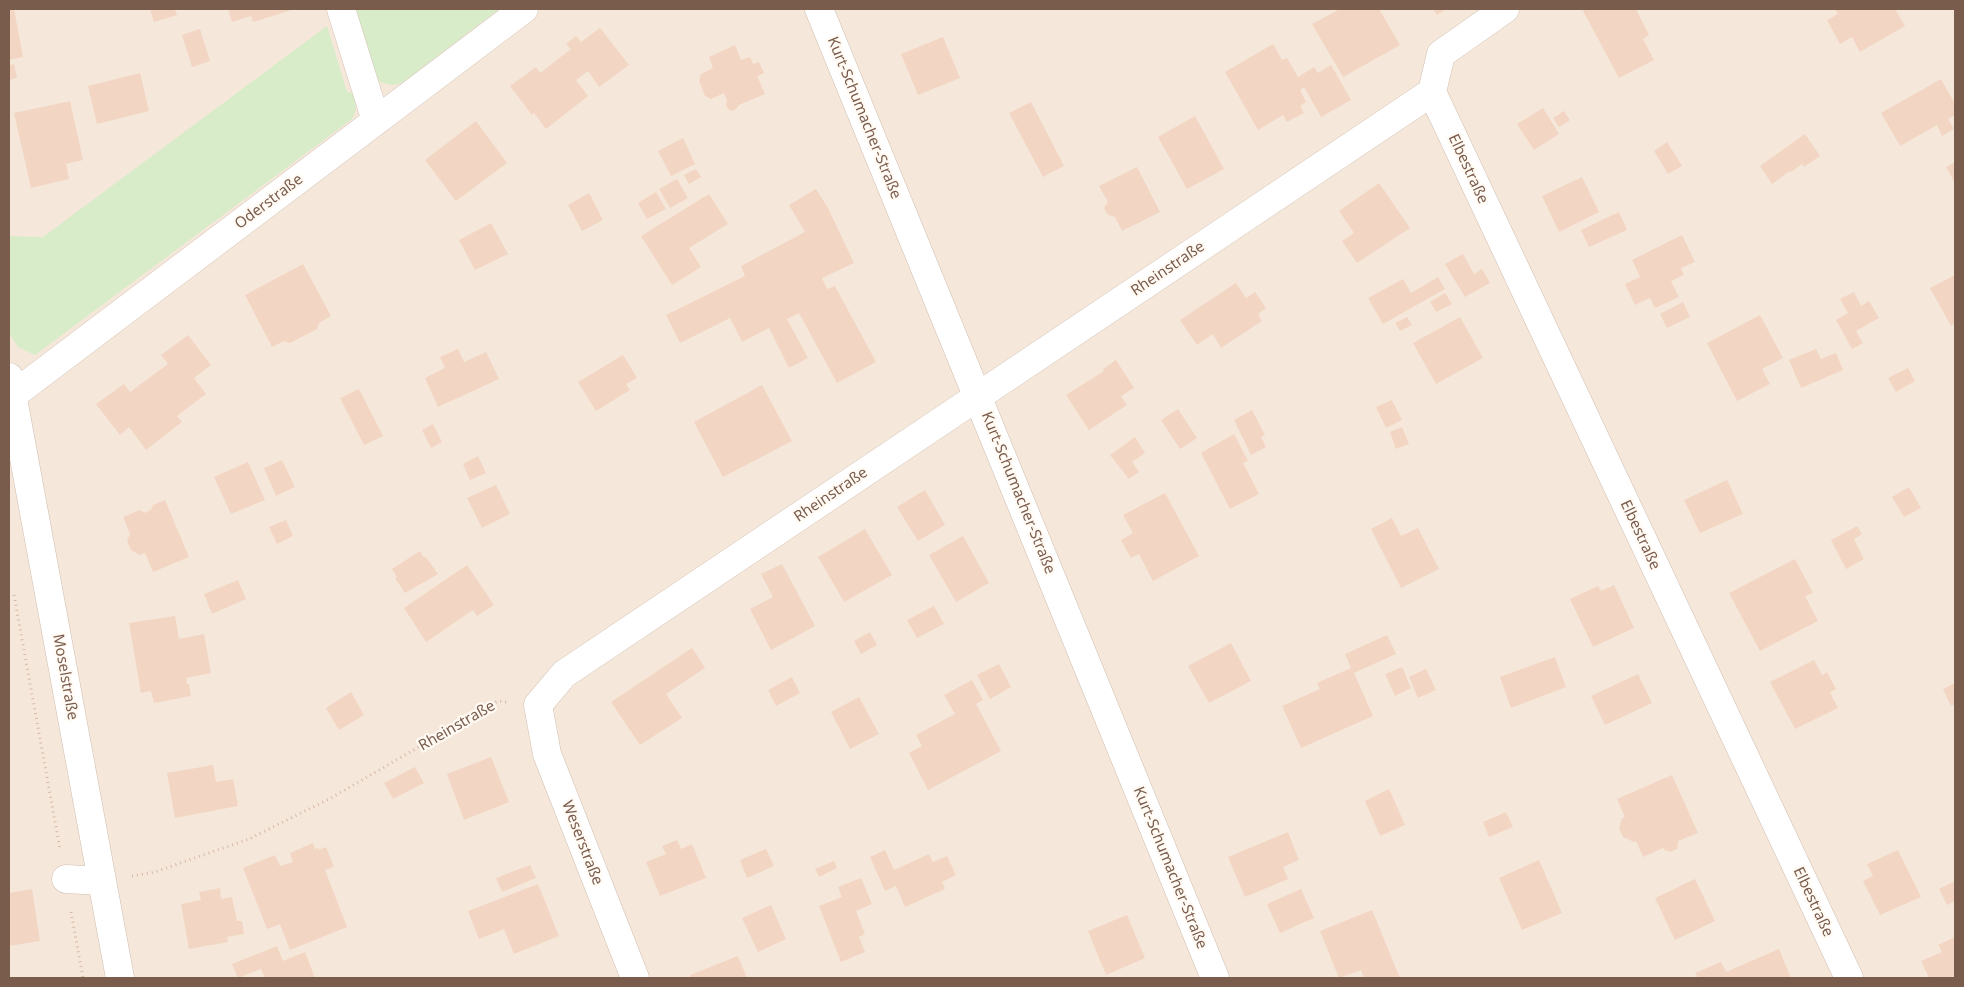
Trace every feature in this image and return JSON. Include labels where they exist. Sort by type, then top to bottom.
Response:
[{"type":"street","points":[[341,9],[376,121]]},
{"type":"street","name":"Oderstraße","points":[[11,386],[376,121],[524,9]]},
{"type":"street","name":"Kurt-Schumacher-Straße","points":[[819,9],[1215,978]]},
{"type":"street","points":[[1432,92],[1441,54],[1505,9]]},
{"type":"street","name":"Rheinstraße","points":[[538,705],[564,674],[1432,92]]},
{"type":"street","name":"Elbestraße","points":[[1432,92],[1849,978]]},
{"type":"street","name":"Moselstraße","points":[[11,386],[120,978]]},
{"type":"street","name":"Weserstraße","points":[[538,705],[546,754],[635,978]]},
{"type":"street","points":[[66,879],[102,881]]},
{"type":"path","points":[[13,593],[83,978]]},
{"type":"path","name":"Rheinstraße","points":[[102,881],[155,872],[250,839],[331,798],[498,701],[538,705]]},
{"type":"shaded area","points":[[9,9],[1955,9],[1955,978],[9,978]]},
{"type":"green space","points":[[352,9],[499,9],[402,83],[392,85],[377,80]]},
{"type":"green space","points":[[327,26],[347,92],[354,93],[356,110],[352,119],[35,355],[18,347],[9,333],[9,236],[43,237]]},
{"type":"building","points":[[9,9],[14,9],[23,57],[9,60]]},
{"type":"building","points":[[150,9],[175,9],[177,15],[154,22]]},
{"type":"building","points":[[228,9],[295,9],[253,22],[251,16],[232,22]]},
{"type":"building","points":[[1340,9],[1379,9],[1400,45],[1343,77],[1312,24]]},
{"type":"building","points":[[1433,9],[1446,9],[1437,15]]},
{"type":"building","points":[[1582,9],[1636,9],[1649,35],[1643,39],[1654,60],[1619,78]]},
{"type":"building","points":[[1835,9],[1895,9],[1905,26],[1860,52],[1852,37],[1840,44],[1827,20],[1838,14]]},
{"type":"building","points":[[600,28],[629,65],[599,87],[588,71],[576,80],[588,96],[546,129],[534,113],[532,115],[510,86],[536,67],[540,73],[571,49],[566,44],[576,36],[581,42]]},
{"type":"building","points":[[200,29],[210,61],[192,67],[182,35]]},
{"type":"building","points":[[943,37],[960,78],[918,95],[901,54]]},
{"type":"building","points":[[1273,44],[1282,60],[1287,58],[1298,77],[1314,67],[1318,73],[1331,65],[1351,100],[1321,117],[1304,87],[1300,90],[1306,102],[1300,106],[1304,113],[1287,122],[1283,115],[1258,130],[1225,72]]},
{"type":"building","points":[[735,45],[741,60],[750,57],[753,64],[759,62],[764,73],[757,76],[765,94],[739,105],[732,111],[726,105],[727,100],[724,93],[711,99],[705,96],[699,80],[701,74],[713,68],[709,57]]},
{"type":"building","points":[[14,64],[17,78],[9,80],[9,65]]},
{"type":"building","points":[[140,73],[149,111],[97,124],[88,86]]},
{"type":"building","points":[[1941,79],[1955,104],[1955,115],[1948,119],[1954,129],[1942,136],[1937,125],[1900,146],[1881,113]]},
{"type":"building","points":[[70,101],[83,160],[66,164],[69,179],[31,188],[14,113]]},
{"type":"building","points":[[1031,102],[1064,166],[1043,177],[1009,113]]},
{"type":"building","points":[[1543,108],[1559,134],[1534,150],[1517,124]]},
{"type":"building","points":[[1564,111],[1570,120],[1559,127],[1553,118]]},
{"type":"building","points":[[1195,116],[1224,169],[1187,189],[1158,137]]},
{"type":"building","points":[[476,121],[507,163],[456,201],[425,160]]},
{"type":"building","points":[[1805,134],[1820,156],[1804,167],[1802,164],[1790,171],[1772,184],[1760,166]]},
{"type":"building","points":[[683,138],[695,164],[671,176],[658,151]]},
{"type":"building","points":[[1667,142],[1682,166],[1668,174],[1654,151]]},
{"type":"building","points":[[1955,162],[1955,183],[1946,167]]},
{"type":"building","points":[[1137,167],[1160,212],[1122,231],[1115,217],[1107,214],[1104,208],[1108,202],[1099,186]]},
{"type":"building","points":[[696,169],[701,177],[689,184],[684,175]]},
{"type":"building","points":[[1582,177],[1599,212],[1559,232],[1542,196]]},
{"type":"building","points":[[677,179],[688,198],[670,208],[659,189]]},
{"type":"building","points":[[1379,183],[1410,228],[1357,263],[1342,241],[1354,233],[1339,211]]},
{"type":"building","points":[[816,189],[828,208],[854,263],[822,278],[827,289],[835,286],[876,362],[837,383],[799,313],[787,319],[808,358],[789,368],[769,328],[742,342],[730,318],[680,343],[666,315],[745,276],[741,266],[805,232],[789,205]]},
{"type":"building","points":[[656,192],[666,209],[647,219],[638,203]]},
{"type":"building","points":[[589,193],[603,220],[582,231],[568,205]]},
{"type":"building","points":[[709,194],[728,224],[689,248],[701,267],[672,285],[641,236]]},
{"type":"building","points":[[1619,212],[1627,230],[1589,247],[1581,230]]},
{"type":"building","points":[[491,223],[508,254],[475,270],[459,240]]},
{"type":"building","points":[[1682,235],[1695,262],[1681,268],[1684,275],[1671,281],[1679,297],[1655,308],[1650,298],[1635,305],[1625,284],[1640,277],[1632,260]]},
{"type":"building","points":[[1463,254],[1474,274],[1482,269],[1490,283],[1465,297],[1445,264]]},
{"type":"building","points":[[303,264],[331,316],[319,323],[317,329],[290,343],[284,341],[272,347],[245,295]]},
{"type":"building","points":[[1955,275],[1955,323],[1951,326],[1930,288]]},
{"type":"building","points":[[1438,277],[1445,289],[1383,324],[1368,298],[1403,279],[1411,293]]},
{"type":"building","points":[[1236,283],[1246,298],[1255,292],[1266,308],[1258,314],[1262,321],[1221,348],[1213,334],[1197,345],[1180,320]]},
{"type":"building","points":[[1854,292],[1861,306],[1869,301],[1879,318],[1856,331],[1863,343],[1852,349],[1836,320],[1848,313],[1840,299]]},
{"type":"building","points":[[1445,293],[1452,304],[1436,312],[1430,302]]},
{"type":"building","points":[[1683,302],[1690,317],[1667,328],[1660,314]]},
{"type":"building","points":[[1760,315],[1783,358],[1762,369],[1770,384],[1737,401],[1707,343]]},
{"type":"building","points":[[1407,317],[1412,325],[1400,331],[1395,323]]},
{"type":"building","points":[[1460,317],[1483,358],[1436,384],[1413,343]]},
{"type":"building","points":[[188,335],[211,365],[194,378],[206,394],[177,416],[182,422],[146,450],[129,427],[120,435],[96,404],[124,384],[130,392],[168,364],[161,355]]},
{"type":"building","points":[[458,349],[464,362],[486,352],[499,379],[438,407],[425,378],[445,368],[440,357]]},
{"type":"building","points":[[1816,349],[1821,359],[1836,353],[1843,370],[1801,388],[1789,360]]},
{"type":"building","points":[[623,355],[637,378],[626,384],[630,390],[596,411],[578,382]]},
{"type":"building","points":[[1116,360],[1134,388],[1121,396],[1127,405],[1089,430],[1066,395],[1104,371],[1103,369]]},
{"type":"building","points":[[1908,368],[1915,381],[1896,392],[1888,378]]},
{"type":"building","points":[[762,385],[792,441],[723,477],[694,422]]},
{"type":"building","points":[[359,389],[383,436],[364,445],[340,398]]},
{"type":"building","points":[[1392,400],[1402,420],[1386,428],[1376,407]]},
{"type":"building","points":[[1178,409],[1197,438],[1180,449],[1161,420]]},
{"type":"building","points":[[1252,410],[1265,435],[1261,437],[1266,447],[1251,455],[1234,420]]},
{"type":"building","points":[[433,424],[442,442],[431,448],[422,430]]},
{"type":"building","points":[[1402,427],[1409,444],[1396,449],[1390,432]]},
{"type":"building","points":[[1234,434],[1248,461],[1243,463],[1259,494],[1230,509],[1201,453]]},
{"type":"building","points":[[1135,437],[1145,453],[1132,462],[1139,472],[1129,479],[1110,455]]},
{"type":"building","points":[[478,456],[486,473],[470,480],[463,464]]},
{"type":"building","points":[[282,460],[295,487],[276,496],[264,468]]},
{"type":"building","points":[[248,462],[265,500],[231,514],[214,477]]},
{"type":"building","points":[[1727,480],[1743,514],[1700,533],[1684,500]]},
{"type":"building","points":[[496,485],[510,514],[482,528],[467,498]]},
{"type":"building","points":[[1909,487],[1921,508],[1904,517],[1892,497]]},
{"type":"building","points":[[925,490],[945,525],[918,541],[897,507]]},
{"type":"building","points":[[1165,493],[1199,556],[1153,581],[1139,554],[1131,558],[1121,540],[1133,533],[1123,515]]},
{"type":"building","points":[[165,500],[189,557],[153,572],[145,553],[140,555],[131,550],[127,541],[130,534],[123,517],[140,510],[144,513],[151,510],[153,505]]},
{"type":"building","points":[[1392,518],[1401,536],[1418,528],[1439,569],[1401,588],[1371,529]]},
{"type":"building","points":[[286,520],[293,536],[277,544],[269,527]]},
{"type":"building","points":[[1857,526],[1862,534],[1854,539],[1864,559],[1846,569],[1831,540]]},
{"type":"building","points":[[865,529],[892,575],[844,602],[818,557]]},
{"type":"building","points":[[963,536],[989,583],[956,602],[929,555]]},
{"type":"building","points":[[420,551],[438,574],[405,593],[395,578],[397,577],[392,569]]},
{"type":"building","points":[[1795,559],[1813,593],[1805,596],[1818,621],[1760,651],[1729,593]]},
{"type":"building","points":[[782,564],[815,626],[771,650],[750,609],[773,597],[761,574]]},
{"type":"building","points":[[467,565],[494,605],[477,616],[473,610],[426,642],[404,608]]},
{"type":"building","points":[[238,580],[246,599],[212,614],[204,594]]},
{"type":"building","points":[[1614,585],[1634,628],[1593,647],[1570,599],[1598,586],[1601,591]]},
{"type":"building","points":[[934,606],[944,624],[917,638],[907,620]]},
{"type":"building","points":[[175,616],[179,639],[204,634],[211,673],[186,678],[191,696],[154,703],[151,691],[141,693],[129,623]]},
{"type":"building","points":[[870,632],[877,645],[861,654],[854,641]]},
{"type":"building","points":[[1387,635],[1396,654],[1354,673],[1373,716],[1301,748],[1282,706],[1320,689],[1317,683],[1351,668],[1345,654]]},
{"type":"building","points":[[1231,643],[1251,681],[1209,703],[1188,666]]},
{"type":"building","points":[[692,648],[705,668],[666,694],[682,718],[640,745],[611,702]]},
{"type":"building","points":[[1555,657],[1566,687],[1511,708],[1500,677]]},
{"type":"building","points":[[1814,660],[1822,675],[1827,672],[1836,689],[1830,692],[1838,708],[1795,729],[1770,682]]},
{"type":"building","points":[[999,664],[1011,687],[990,699],[977,675]]},
{"type":"building","points":[[1402,667],[1411,688],[1395,696],[1385,674]]},
{"type":"building","points":[[1426,669],[1436,690],[1418,698],[1409,677]]},
{"type":"building","points":[[1638,674],[1652,703],[1605,725],[1591,696]]},
{"type":"building","points":[[792,677],[800,693],[776,706],[768,690]]},
{"type":"building","points":[[972,680],[983,700],[976,704],[1001,751],[928,790],[909,753],[922,746],[916,735],[955,714],[944,695]]},
{"type":"building","points":[[1955,683],[1955,704],[1951,706],[1943,689]]},
{"type":"building","points":[[351,692],[364,715],[339,730],[326,708]]},
{"type":"building","points":[[859,697],[879,734],[850,749],[831,712]]},
{"type":"building","points":[[491,757],[509,802],[464,820],[447,774]]},
{"type":"building","points":[[213,765],[216,782],[233,779],[238,806],[175,818],[167,773]]},
{"type":"building","points":[[415,767],[424,783],[393,799],[384,783]]},
{"type":"building","points":[[1672,775],[1698,833],[1678,841],[1677,849],[1671,852],[1663,848],[1643,857],[1636,841],[1634,842],[1623,837],[1619,828],[1622,818],[1625,817],[1617,799]]},
{"type":"building","points":[[1389,789],[1405,825],[1380,836],[1365,801]]},
{"type":"building","points":[[1506,812],[1513,827],[1489,837],[1483,822]]},
{"type":"building","points":[[1288,832],[1299,860],[1283,867],[1288,879],[1245,897],[1228,857]]},
{"type":"building","points":[[677,840],[681,849],[692,844],[706,878],[660,896],[646,862],[666,854],[662,846]]},
{"type":"building","points":[[313,843],[315,849],[318,848],[319,850],[326,847],[334,867],[325,870],[347,927],[290,950],[280,924],[267,929],[243,868],[275,855],[280,866],[293,862],[290,853]]},
{"type":"building","points":[[766,849],[774,866],[747,878],[740,860]]},
{"type":"building","points":[[885,850],[894,870],[929,854],[933,862],[947,856],[956,875],[942,882],[945,889],[905,907],[896,886],[885,891],[870,857]]},
{"type":"building","points":[[1898,850],[1921,897],[1880,915],[1863,881],[1873,876],[1867,864]]},
{"type":"building","points":[[1539,860],[1562,913],[1522,930],[1499,878]]},
{"type":"building","points":[[834,861],[837,868],[819,877],[815,869]]},
{"type":"building","points":[[530,865],[536,878],[502,892],[496,878]]},
{"type":"building","points":[[861,878],[872,904],[856,911],[865,934],[859,937],[865,952],[841,962],[819,906],[842,897],[838,887]]},
{"type":"building","points":[[1695,879],[1715,921],[1675,940],[1655,898]]},
{"type":"building","points":[[1955,881],[1955,901],[1947,905],[1939,889]]},
{"type":"building","points":[[538,884],[559,936],[514,954],[504,929],[479,939],[468,911]]},
{"type":"building","points":[[220,888],[221,899],[232,897],[237,921],[242,921],[244,934],[227,937],[228,942],[189,949],[181,904],[201,900],[199,892]]},
{"type":"building","points":[[32,889],[40,941],[9,946],[9,893]]},
{"type":"building","points":[[1301,889],[1314,918],[1280,933],[1267,904]]},
{"type":"building","points":[[771,905],[786,939],[758,952],[742,918]]},
{"type":"building","points":[[1372,910],[1400,978],[1364,978],[1361,970],[1339,978],[1320,931]]},
{"type":"building","points":[[1127,915],[1145,958],[1106,975],[1088,931]]},
{"type":"building","points":[[1955,937],[1955,978],[1929,978],[1921,961],[1942,952],[1938,945]]},
{"type":"building","points":[[277,946],[283,961],[305,952],[315,978],[265,978],[261,969],[238,978],[232,964]]},
{"type":"building","points":[[1779,949],[1791,978],[1698,978],[1695,973],[1721,962],[1726,972]]},
{"type":"building","points":[[738,956],[747,978],[691,978],[690,975]]}]
